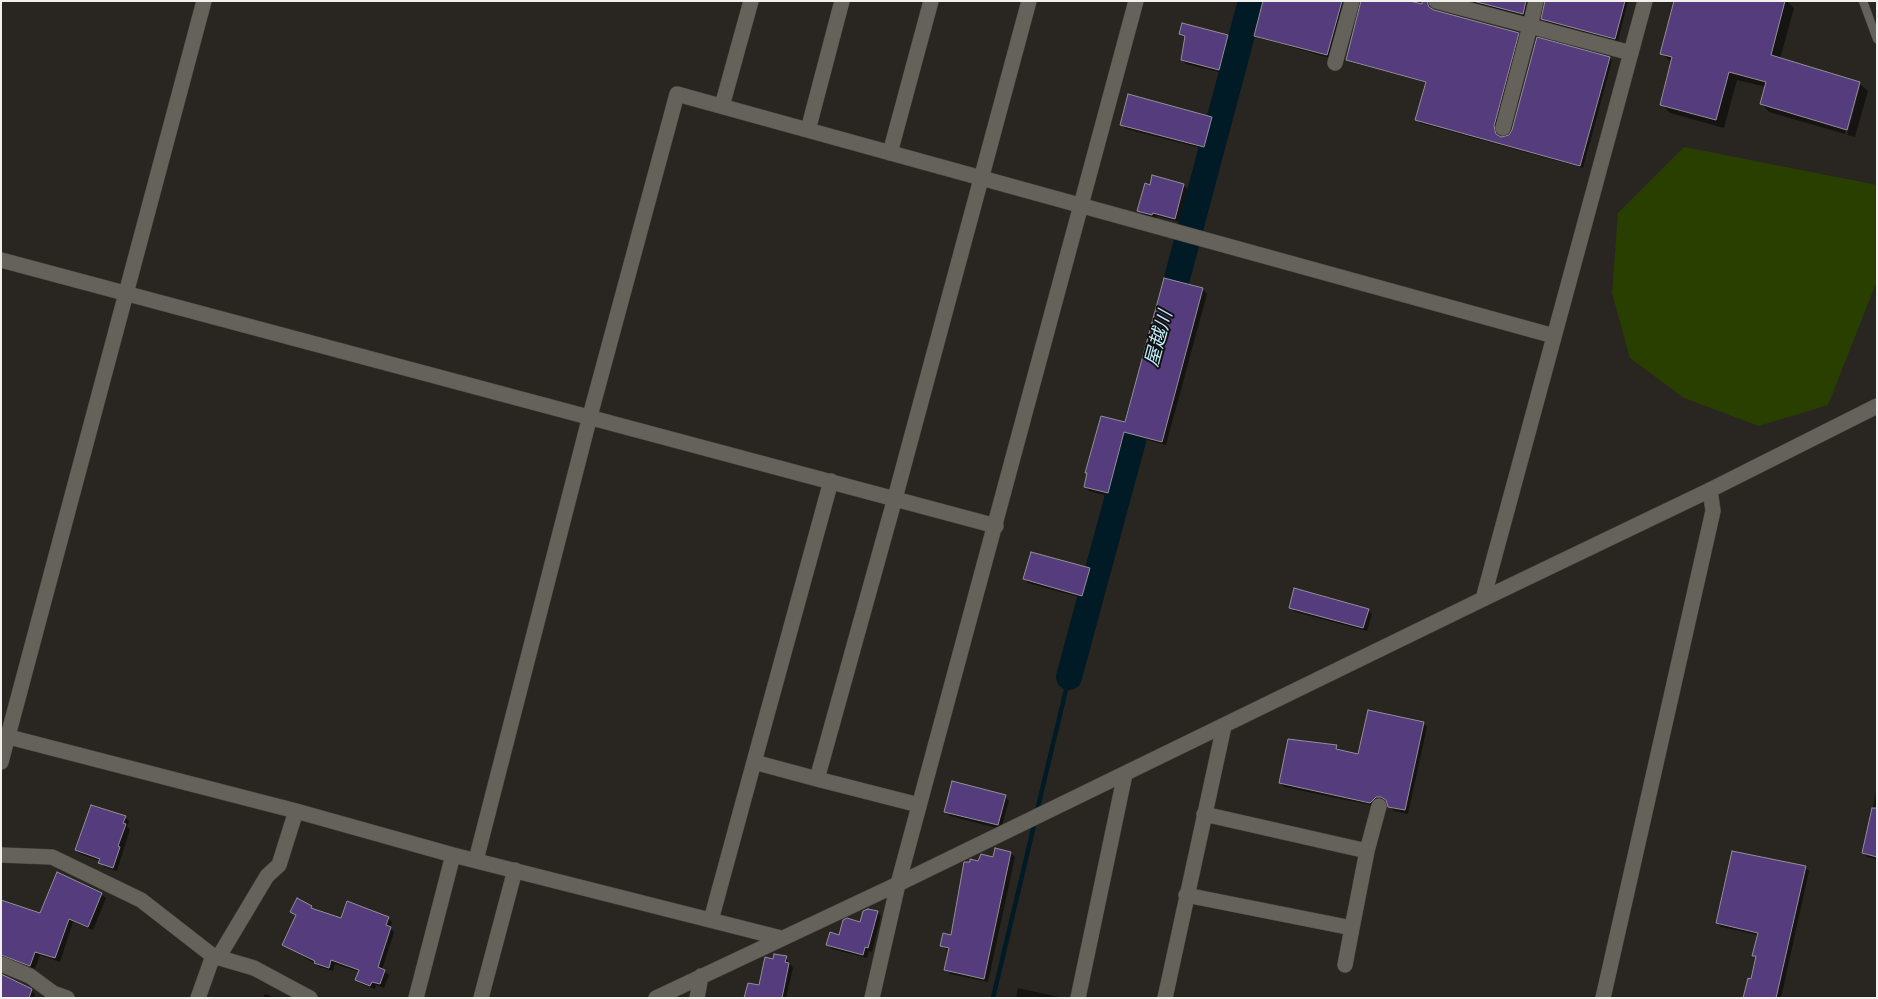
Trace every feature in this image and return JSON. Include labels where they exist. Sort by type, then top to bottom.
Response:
[{"type":"street","points":[[1,762],[204,1]]},
{"type":"street","points":[[722,106],[751,1]]},
{"type":"street","points":[[808,130],[842,1]]},
{"type":"street","points":[[890,152],[931,1]]},
{"type":"street","points":[[816,779],[895,498],[1029,1]]},
{"type":"street","points":[[872,998],[898,884],[1136,1]]},
{"type":"street","points":[[1336,63],[1352,1]]},
{"type":"street","points":[[1436,1],[1631,53]]},
{"type":"street","points":[[1503,128],[1536,1]]},
{"type":"street","points":[[1483,599],[1645,1]]},
{"type":"street","points":[[476,860],[590,416],[677,94],[1554,336]]},
{"type":"street","points":[[1,260],[996,526]]},
{"type":"street","points":[[656,998],[1126,774],[1710,490],[1877,406]]},
{"type":"street","points":[[711,920],[831,481]]},
{"type":"street","points":[[1603,998],[1713,511],[1710,490]]},
{"type":"street","points":[[1165,998],[1224,726]]},
{"type":"street","points":[[9,737],[296,811],[453,855],[781,938]]},
{"type":"street","points":[[754,762],[919,805]]},
{"type":"street","points":[[1078,998],[1126,774]]},
{"type":"street","points":[[1345,965],[1379,806]]},
{"type":"street","points":[[198,998],[216,957],[267,876],[279,866],[296,811]]},
{"type":"street","points":[[1204,814],[1368,851]]},
{"type":"street","points":[[1,855],[52,858],[141,900],[216,957],[254,968],[310,998]]},
{"type":"street","points":[[416,998],[453,855]]},
{"type":"street","points":[[481,998],[515,870]]},
{"type":"street","points":[[1186,895],[1352,928]]},
{"type":"street","points":[[1,964],[30,976],[54,993],[67,998]]},
{"type":"street","points":[[698,998],[701,976]]},
{"type":"lane","points":[[1863,1],[1877,39]]},
{"type":"green space","points":[[1684,147],[1877,185],[1877,281],[1828,405],[1759,426],[1684,398],[1630,358],[1612,293],[1618,213]]},
{"type":"building","points":[[1263,1],[1342,1],[1327,55],[1254,36]]},
{"type":"building","points":[[1361,1],[1410,1],[1422,4],[1422,1],[1427,1],[1429,7],[1434,10],[1519,33],[1494,126],[1496,134],[1501,137],[1509,135],[1512,130],[1537,37],[1610,57],[1580,166],[1415,120],[1426,82],[1346,60]]},
{"type":"building","points":[[1473,1],[1526,1],[1523,14]]},
{"type":"building","points":[[1545,1],[1625,1],[1615,39],[1541,19]]},
{"type":"building","points":[[1674,1],[1785,1],[1771,55],[1860,82],[1847,130],[1760,104],[1766,82],[1729,72],[1716,120],[1660,105],[1672,57],[1660,54]]},
{"type":"building","points":[[1182,23],[1228,35],[1219,70],[1181,60],[1185,36],[1179,34]]},
{"type":"building","points":[[1128,94],[1212,117],[1204,147],[1120,125]]},
{"type":"building","points":[[1152,175],[1184,184],[1175,219],[1137,211],[1145,183],[1150,185]]},
{"type":"building","points":[[1164,278],[1203,288],[1162,442],[1124,432],[1108,493],[1084,487],[1087,473],[1085,473],[1101,416],[1125,422]]},
{"type":"building","points":[[1031,552],[1090,568],[1082,596],[1023,579]]},
{"type":"building","points":[[1294,588],[1369,609],[1363,628],[1289,608]]},
{"type":"building","points":[[1368,710],[1424,722],[1405,810],[1388,807],[1386,800],[1381,797],[1376,797],[1370,803],[1279,783],[1288,739],[1337,745],[1336,749],[1358,754]]},
{"type":"building","points":[[952,781],[1006,795],[998,825],[944,812]]},
{"type":"building","points":[[91,805],[126,816],[123,823],[126,824],[113,868],[98,863],[100,859],[75,850]]},
{"type":"building","points":[[1872,808],[1877,808],[1877,857],[1862,853]]},
{"type":"building","points":[[995,848],[1011,852],[984,979],[944,970],[949,948],[940,946],[943,933],[951,935],[964,862],[970,862],[970,859],[978,861],[981,854],[993,857]]},
{"type":"building","points":[[1732,851],[1806,866],[1776,998],[1743,998],[1748,978],[1751,979],[1756,956],[1752,956],[1758,933],[1716,923]]},
{"type":"building","points":[[57,872],[102,893],[88,927],[69,919],[55,958],[35,952],[30,966],[1,955],[1,900],[40,913]]},
{"type":"building","points":[[297,898],[312,906],[311,908],[341,918],[347,901],[389,917],[386,925],[391,927],[378,967],[385,970],[380,984],[372,982],[370,986],[355,980],[359,970],[331,960],[329,968],[314,963],[315,961],[282,945],[296,915],[290,912]]},
{"type":"building","points":[[868,909],[878,911],[868,948],[865,947],[863,955],[826,945],[830,932],[839,935],[843,920],[847,918],[860,922],[863,911]]},
{"type":"building","points":[[774,954],[787,956],[785,962],[789,963],[782,998],[744,998],[748,983],[759,985],[765,957],[773,959]]},
{"type":"building","points":[[1,974],[32,989],[29,998],[1,998]]},
{"type":"waterway","name":"屋越川","points":[[1167,316],[1251,1]]},
{"type":"waterway","name":"屋越川","points":[[1069,677],[1144,400]]},
{"type":"waterway","points":[[1037,811],[1069,677]]},
{"type":"waterway","points":[[993,998],[1035,821]]}]
